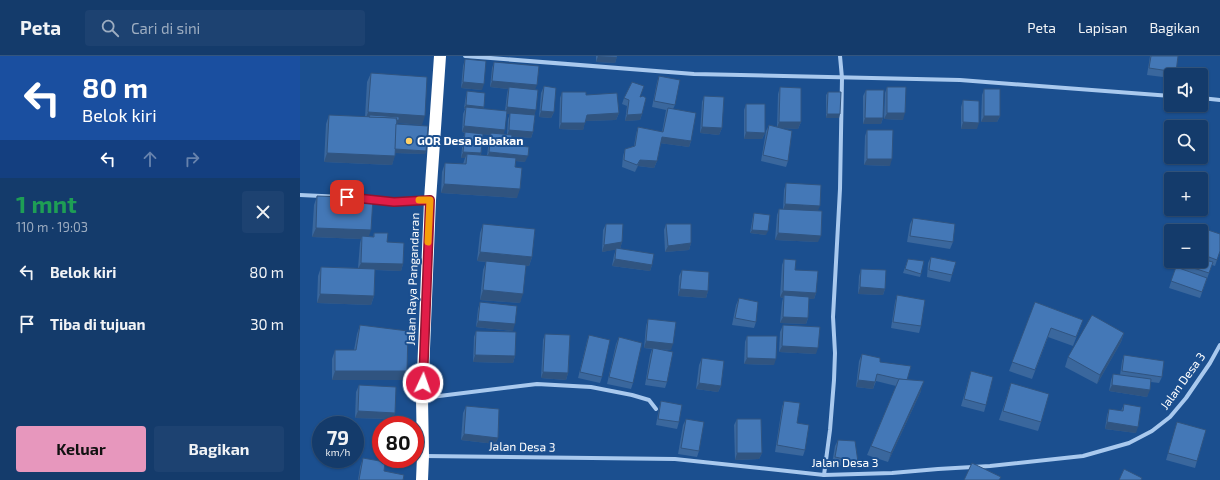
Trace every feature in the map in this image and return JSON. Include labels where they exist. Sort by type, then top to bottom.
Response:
[{"type":"highway","name":"Jalan Raya Pangandaran","points":[[422,416],[430,200],[440,56]]},
{"type":"highway","name":"Jalan Raya Pangandaran","points":[[422,468],[422,480]]},
{"type":"street","points":[[465,56],[694,74],[960,80],[1164,95]]},
{"type":"street","points":[[824,475],[830,430],[834,380],[835,353],[833,317],[840,189],[842,78],[840,56]]},
{"type":"street","points":[[1208,99],[1220,100]]},
{"type":"street","points":[[300,195],[347,197]]},
{"type":"street","points":[[362,199],[394,202],[430,200]]},
{"type":"street","name":"Jalan Desa 3","points":[[424,456],[675,459],[824,475],[892,473],[1083,456],[1129,443],[1152,431],[1170,417],[1190,392],[1210,363],[1220,345]]},
{"type":"street","points":[[422,398],[538,384],[591,387],[632,395],[649,400],[656,409]]},
{"type":"building","points":[[1151,56],[1178,56],[1176,68],[1164,68],[1164,70],[1149,68]]},
{"type":"building","points":[[465,59],[486,61],[484,84],[463,82]]},
{"type":"building","points":[[494,62],[539,66],[537,85],[492,81]]},
{"type":"building","points":[[371,73],[427,77],[425,116],[368,112]]},
{"type":"building","points":[[659,76],[680,80],[675,105],[654,101]]},
{"type":"building","points":[[632,82],[644,86],[640,97],[643,96],[646,98],[642,114],[627,115],[629,100],[624,98]]},
{"type":"building","points":[[544,86],[556,88],[554,112],[541,111]]},
{"type":"building","points":[[509,87],[538,90],[536,110],[507,107]]},
{"type":"building","points":[[780,87],[801,88],[801,122],[779,122]]},
{"type":"building","points":[[887,87],[906,87],[905,113],[887,113]]},
{"type":"building","points":[[984,89],[1000,89],[1000,116],[984,116]]},
{"type":"building","points":[[866,90],[884,90],[883,118],[865,118]]},
{"type":"building","points":[[467,91],[485,93],[484,107],[466,105]]},
{"type":"building","points":[[562,92],[586,92],[586,95],[617,93],[619,113],[587,115],[585,123],[561,123]]},
{"type":"building","points":[[828,92],[841,92],[840,114],[827,114]]},
{"type":"building","points":[[704,96],[724,97],[722,128],[702,127]]},
{"type":"building","points":[[963,100],[979,101],[979,123],[963,122]]},
{"type":"building","points":[[746,104],[765,104],[765,133],[746,132]]},
{"type":"building","points":[[466,107],[507,111],[505,130],[464,126]]},
{"type":"building","points":[[668,108],[696,113],[691,141],[662,137],[657,161],[640,160],[637,165],[624,160],[625,149],[635,146],[638,127],[663,132]]},
{"type":"building","points":[[510,113],[535,115],[533,132],[509,130]]},
{"type":"building","points":[[329,115],[397,118],[395,156],[327,153]]},
{"type":"building","points":[[370,115],[399,117],[399,120],[396,120],[397,118],[369,117]]},
{"type":"building","name":"GOR Desa Babakan","points":[[396,124],[428,126],[426,151],[395,149]]},
{"type":"building","points":[[769,125],[792,131],[788,161],[763,155]]},
{"type":"building","points":[[867,130],[893,130],[892,159],[867,159]]},
{"type":"building","points":[[465,132],[483,134],[481,153],[463,152]]},
{"type":"building","points":[[491,133],[512,135],[511,145],[529,147],[528,156],[489,152]]},
{"type":"building","points":[[467,154],[516,158],[515,167],[522,168],[520,189],[444,184],[445,163],[466,164]]},
{"type":"building","points":[[786,183],[821,185],[820,206],[785,204]]},
{"type":"building","points":[[317,196],[373,198],[371,230],[316,228]]},
{"type":"building","points":[[779,209],[822,211],[821,236],[778,233]]},
{"type":"building","points":[[754,213],[770,215],[768,231],[752,230]]},
{"type":"building","points":[[913,218],[955,224],[953,242],[910,236]]},
{"type":"building","points":[[483,224],[535,229],[532,257],[480,252]]},
{"type":"building","points":[[606,224],[623,224],[622,242],[604,245]]},
{"type":"building","points":[[666,224],[691,224],[691,243],[668,246]]},
{"type":"building","points":[[1208,230],[1220,234],[1220,251],[1217,260],[1208,257]]},
{"type":"building","points":[[374,233],[388,233],[387,242],[404,243],[403,264],[361,263],[362,236],[374,237]]},
{"type":"building","points":[[616,248],[654,254],[652,265],[615,259]]},
{"type":"building","points":[[931,257],[956,262],[952,275],[929,270]]},
{"type":"building","points":[[784,259],[796,260],[795,270],[818,271],[816,293],[783,291]]},
{"type":"building","points":[[908,259],[924,261],[921,274],[905,269]]},
{"type":"building","points":[[486,261],[526,265],[523,294],[483,290]]},
{"type":"building","points":[[1208,261],[1213,262],[1209,273],[1193,268],[1208,268]]},
{"type":"building","points":[[321,267],[375,269],[374,296],[320,294]]},
{"type":"building","points":[[1176,268],[1207,278],[1202,292],[1171,281]]},
{"type":"building","points":[[861,269],[886,270],[885,289],[860,287]]},
{"type":"building","points":[[682,270],[709,272],[708,291],[680,289]]},
{"type":"building","points":[[784,295],[809,297],[808,318],[783,317]]},
{"type":"building","points":[[897,295],[925,300],[921,326],[893,322]]},
{"type":"building","points":[[739,298],[758,302],[756,322],[735,318]]},
{"type":"building","points":[[480,302],[517,306],[515,324],[478,321]]},
{"type":"building","points":[[1035,302],[1083,320],[1076,337],[1051,328],[1035,370],[1012,362]]},
{"type":"building","points":[[1092,315],[1124,333],[1100,375],[1068,357]]},
{"type":"building","points":[[648,319],[676,322],[673,344],[646,341]]},
{"type":"building","points":[[360,325],[408,331],[407,371],[335,371],[335,350],[356,350]]},
{"type":"building","points":[[783,325],[820,327],[818,348],[782,346]]},
{"type":"building","points":[[476,331],[516,332],[515,356],[475,355]]},
{"type":"building","points":[[545,334],[570,335],[568,373],[543,372]]},
{"type":"building","points":[[589,335],[610,340],[602,377],[580,372]]},
{"type":"building","points":[[747,336],[777,336],[776,359],[747,358]]},
{"type":"building","points":[[619,337],[642,343],[633,383],[609,377]]},
{"type":"building","points":[[653,348],[673,352],[667,382],[647,379]]},
{"type":"building","points":[[862,354],[880,358],[880,362],[911,366],[907,380],[877,374],[875,382],[858,380]]},
{"type":"building","points":[[1124,355],[1164,361],[1162,377],[1122,371]]},
{"type":"building","points":[[702,358],[724,361],[721,386],[699,383]]},
{"type":"building","points":[[971,371],[993,377],[986,405],[964,399]]},
{"type":"building","points":[[1113,374],[1151,379],[1150,390],[1112,385]]},
{"type":"building","points":[[899,379],[924,381],[891,453],[871,446]]},
{"type":"building","points":[[1011,383],[1049,394],[1041,422],[1003,411]]},
{"type":"building","points":[[359,385],[396,387],[395,413],[358,411]]},
{"type":"building","points":[[661,401],[682,405],[679,422],[658,419]]},
{"type":"building","points":[[784,401],[800,403],[797,423],[809,425],[805,450],[777,445]]},
{"type":"building","points":[[1124,404],[1141,407],[1138,427],[1107,422],[1109,409],[1123,411]]},
{"type":"building","points":[[466,406],[499,409],[498,438],[464,434]]},
{"type":"building","points":[[686,419],[704,422],[699,451],[681,448]]},
{"type":"building","points":[[737,419],[761,419],[762,453],[737,453]]},
{"type":"building","points":[[1177,422],[1206,430],[1197,461],[1168,453]]},
{"type":"building","points":[[838,440],[855,441],[858,462],[835,457]]},
{"type":"building","points":[[364,458],[372,460],[372,468],[384,468],[384,471],[404,475],[403,480],[359,480],[361,468],[364,468]]},
{"type":"building","points":[[972,463],[1001,477],[999,480],[964,480]]},
{"type":"building","points":[[1124,469],[1142,478],[1141,480],[1119,480]]},
{"type":"slow traffic","points":[[419,200],[430,200],[428,242]]},
{"type":"place","name":"GOR Desa Babakan","points":[[409,141]]},
{"type":"route","points":[[347,197],[394,202],[430,200],[423,383]]}]
